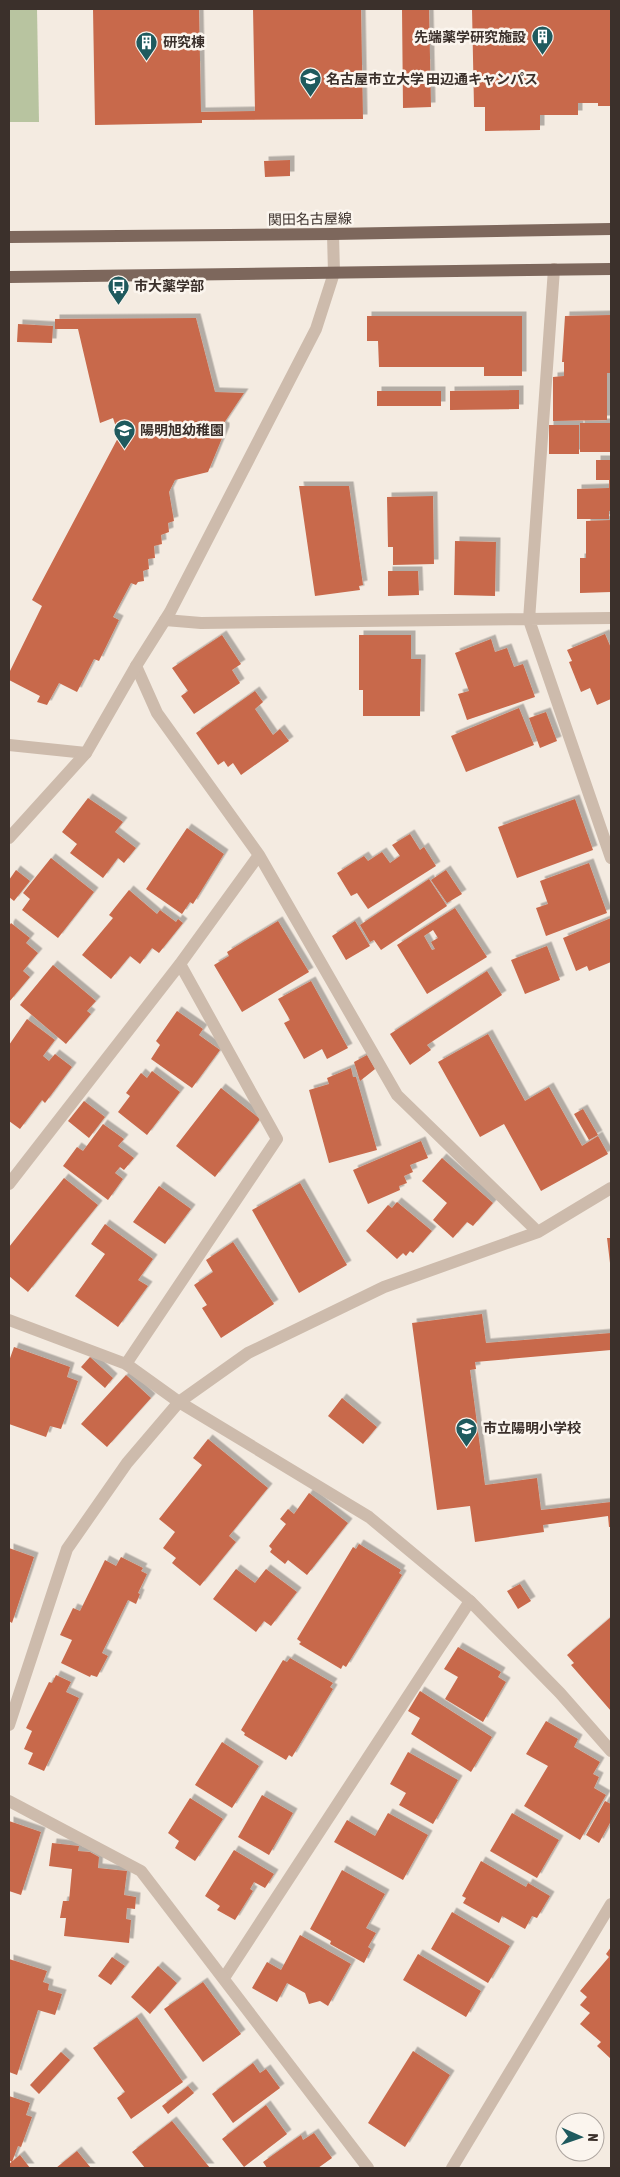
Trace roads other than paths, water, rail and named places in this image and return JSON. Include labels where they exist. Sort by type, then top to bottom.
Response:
[{"type":"main road","name":"関田名古屋線","points":[[9,237],[611,229]]},
{"type":"main road","points":[[9,277],[611,269]]},
{"type":"street","points":[[9,838],[86,753],[165,620],[316,329],[334,273],[333,234]]},
{"type":"street","points":[[554,270],[529,620],[611,858]]},
{"type":"street","points":[[165,620],[211,623],[611,618]]},
{"type":"street","points":[[136,666],[157,713],[259,855],[397,1096],[538,1232]]},
{"type":"street","points":[[9,745],[86,753]]},
{"type":"street","points":[[9,1184],[180,964],[259,855]]},
{"type":"street","points":[[126,1364],[277,1139],[180,964]]},
{"type":"street","points":[[9,1725],[67,1550],[127,1463],[179,1402],[248,1354],[384,1288],[538,1232],[611,1188]]},
{"type":"street","points":[[9,1320],[126,1364],[179,1402],[369,1517],[470,1601],[560,1693],[611,1750]]},
{"type":"street","points":[[224,1978],[470,1601]]},
{"type":"street","points":[[9,1801],[141,1871],[368,2168]]},
{"type":"street","points":[[452,2168],[611,1904]]},
{"type":"place","name":"先端薬学研究施設","points":[[542,56]]},
{"type":"place","name":"研究棟","points":[[147,61]]},
{"type":"place","name":"名古屋市立大学 田辺通キャンパス","points":[[310,98]]},
{"type":"place","name":"市大薬学部","points":[[118,305]]},
{"type":"place","name":"陽明旭幼稚園","points":[[124,449]]},
{"type":"place","name":"市立陽明小学校","points":[[467,1447]]}]
